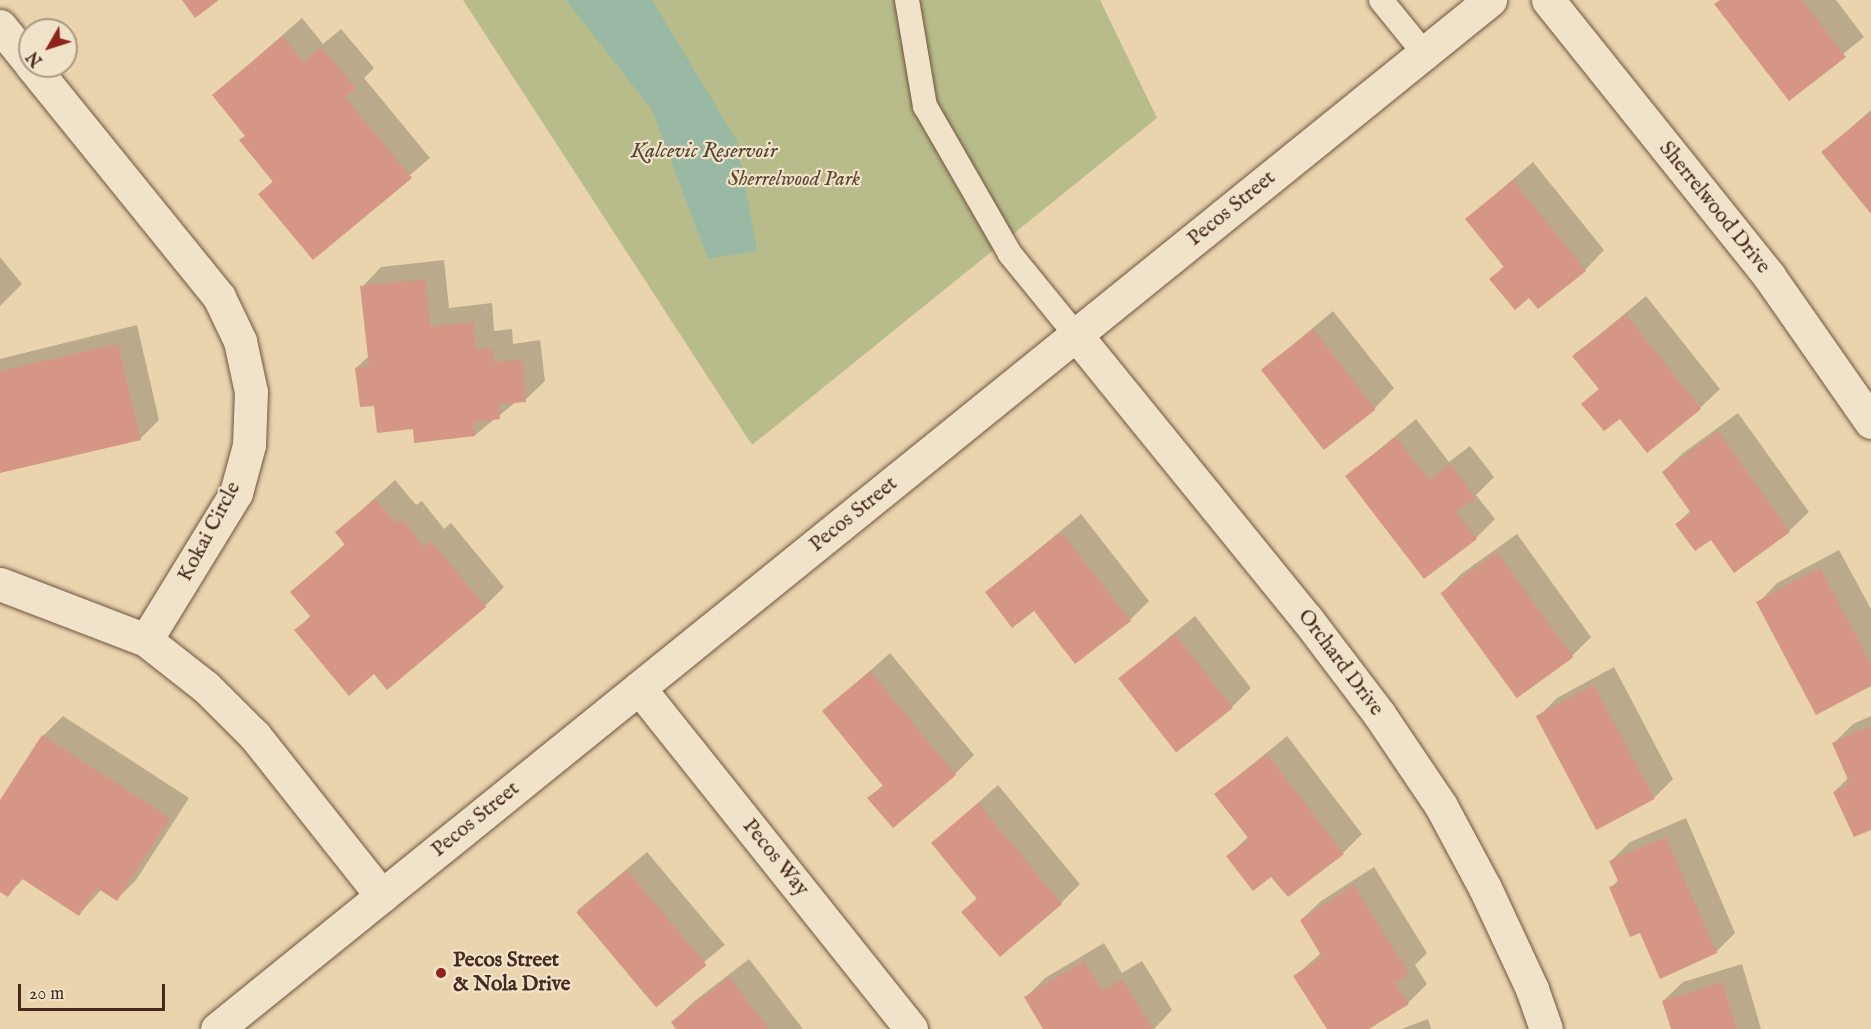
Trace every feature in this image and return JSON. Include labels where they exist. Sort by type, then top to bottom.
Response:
[{"type":"street","name":"Pecos Street","points":[[217,1029],[1490,0]]},
{"type":"street","name":"Sherrelwood Drive","points":[[1548,0],[1769,276],[1871,422]]},
{"type":"street","name":"Kokai Circle","points":[[0,26],[18,48]]},
{"type":"street","name":"Kokai Circle","points":[[42,78],[219,297],[240,341],[251,392],[249,445],[236,493],[147,640]]},
{"type":"street","name":"Orchard Drive","points":[[1076,335],[1307,619],[1379,714],[1441,806],[1485,888],[1532,989],[1546,1029]]},
{"type":"street","points":[[0,584],[147,640],[206,687],[255,736],[382,896]]},
{"type":"street","name":"Pecos Way","points":[[639,688],[911,1029]]},
{"type":"lane","points":[[907,0],[925,106],[1010,254],[1076,335]]},
{"type":"lane","points":[[1381,0],[1424,53]]},
{"type":"green space","name":"Sherrelwood Park","points":[[463,0],[1100,0],[1157,118],[752,445]]},
{"type":"water","name":"Kalcevic Reservoir","points":[[566,0],[652,0],[737,141],[757,251],[708,259],[652,110]]},
{"type":"building","points":[[182,0],[219,0],[195,18]]},
{"type":"building","points":[[1720,0],[1802,0],[1846,57],[1789,101],[1714,4]]},
{"type":"building","points":[[283,36],[303,62],[321,47],[356,88],[345,97],[412,178],[313,260],[258,194],[273,182],[239,140],[245,136],[212,95]]},
{"type":"building","points":[[1871,112],[1871,214],[1821,152]]},
{"type":"building","points":[[1513,180],[1586,271],[1538,309],[1529,298],[1515,310],[1489,279],[1504,267],[1465,219]]},
{"type":"building","points":[[425,279],[430,326],[473,322],[476,350],[493,348],[494,362],[522,359],[526,402],[499,404],[500,419],[474,422],[475,436],[414,443],[413,429],[377,433],[374,406],[360,407],[355,368],[369,366],[360,286]]},
{"type":"building","points":[[1626,314],[1701,409],[1647,453],[1620,419],[1604,431],[1581,404],[1599,389],[1572,356]]},
{"type":"building","points":[[1313,329],[1376,409],[1324,450],[1261,370]]},
{"type":"building","points":[[118,344],[141,440],[0,473],[0,371]]},
{"type":"building","points":[[1718,431],[1790,532],[1734,573],[1711,540],[1695,551],[1675,524],[1691,513],[1662,472]]},
{"type":"building","points":[[1396,437],[1429,480],[1450,464],[1476,498],[1456,512],[1477,539],[1424,579],[1345,476]]},
{"type":"building","points":[[375,499],[396,523],[402,519],[424,547],[431,541],[486,607],[387,690],[374,674],[349,696],[294,630],[311,617],[290,592],[345,545],[335,532]]},
{"type":"building","points":[[1061,532],[1131,621],[1075,664],[1034,611],[1012,628],[985,592]]},
{"type":"building","points":[[1497,552],[1573,657],[1517,698],[1440,593]]},
{"type":"building","points":[[1820,568],[1871,664],[1871,686],[1816,715],[1756,602]]},
{"type":"building","points":[[1175,634],[1233,708],[1176,752],[1118,678]]},
{"type":"building","points":[[870,671],[956,775],[893,828],[867,798],[883,786],[822,711]]},
{"type":"building","points":[[1594,685],[1655,799],[1596,830],[1536,716]]},
{"type":"building","points":[[1871,726],[1871,830],[1854,837],[1833,792],[1850,784],[1832,743]]},
{"type":"building","points":[[42,735],[170,818],[117,901],[97,888],[79,916],[21,878],[8,897],[0,892],[0,800]]},
{"type":"building","points":[[1267,754],[1344,854],[1288,897],[1271,877],[1253,891],[1226,856],[1249,839],[1214,794]]},
{"type":"building","points":[[978,803],[1062,904],[1000,957],[961,912],[977,899],[931,843]]},
{"type":"building","points":[[1666,837],[1717,953],[1660,979],[1640,933],[1630,937],[1609,887],[1619,883],[1609,861]]},
{"type":"building","points":[[627,870],[707,965],[656,1007],[576,912]]},
{"type":"building","points":[[1354,885],[1409,974],[1395,983],[1409,1004],[1369,1029],[1327,1029],[1293,976],[1322,957],[1300,920]]},
{"type":"building","points":[[1084,961],[1102,991],[1122,979],[1153,1029],[1043,1029],[1024,997]]},
{"type":"building","points":[[729,977],[769,1029],[676,1029],[671,1022]]},
{"type":"building","points":[[1722,982],[1737,1029],[1671,1029],[1662,1001]]},
{"type":"place","name":"Pecos Street & Nola Drive","points":[[441,973]]}]
